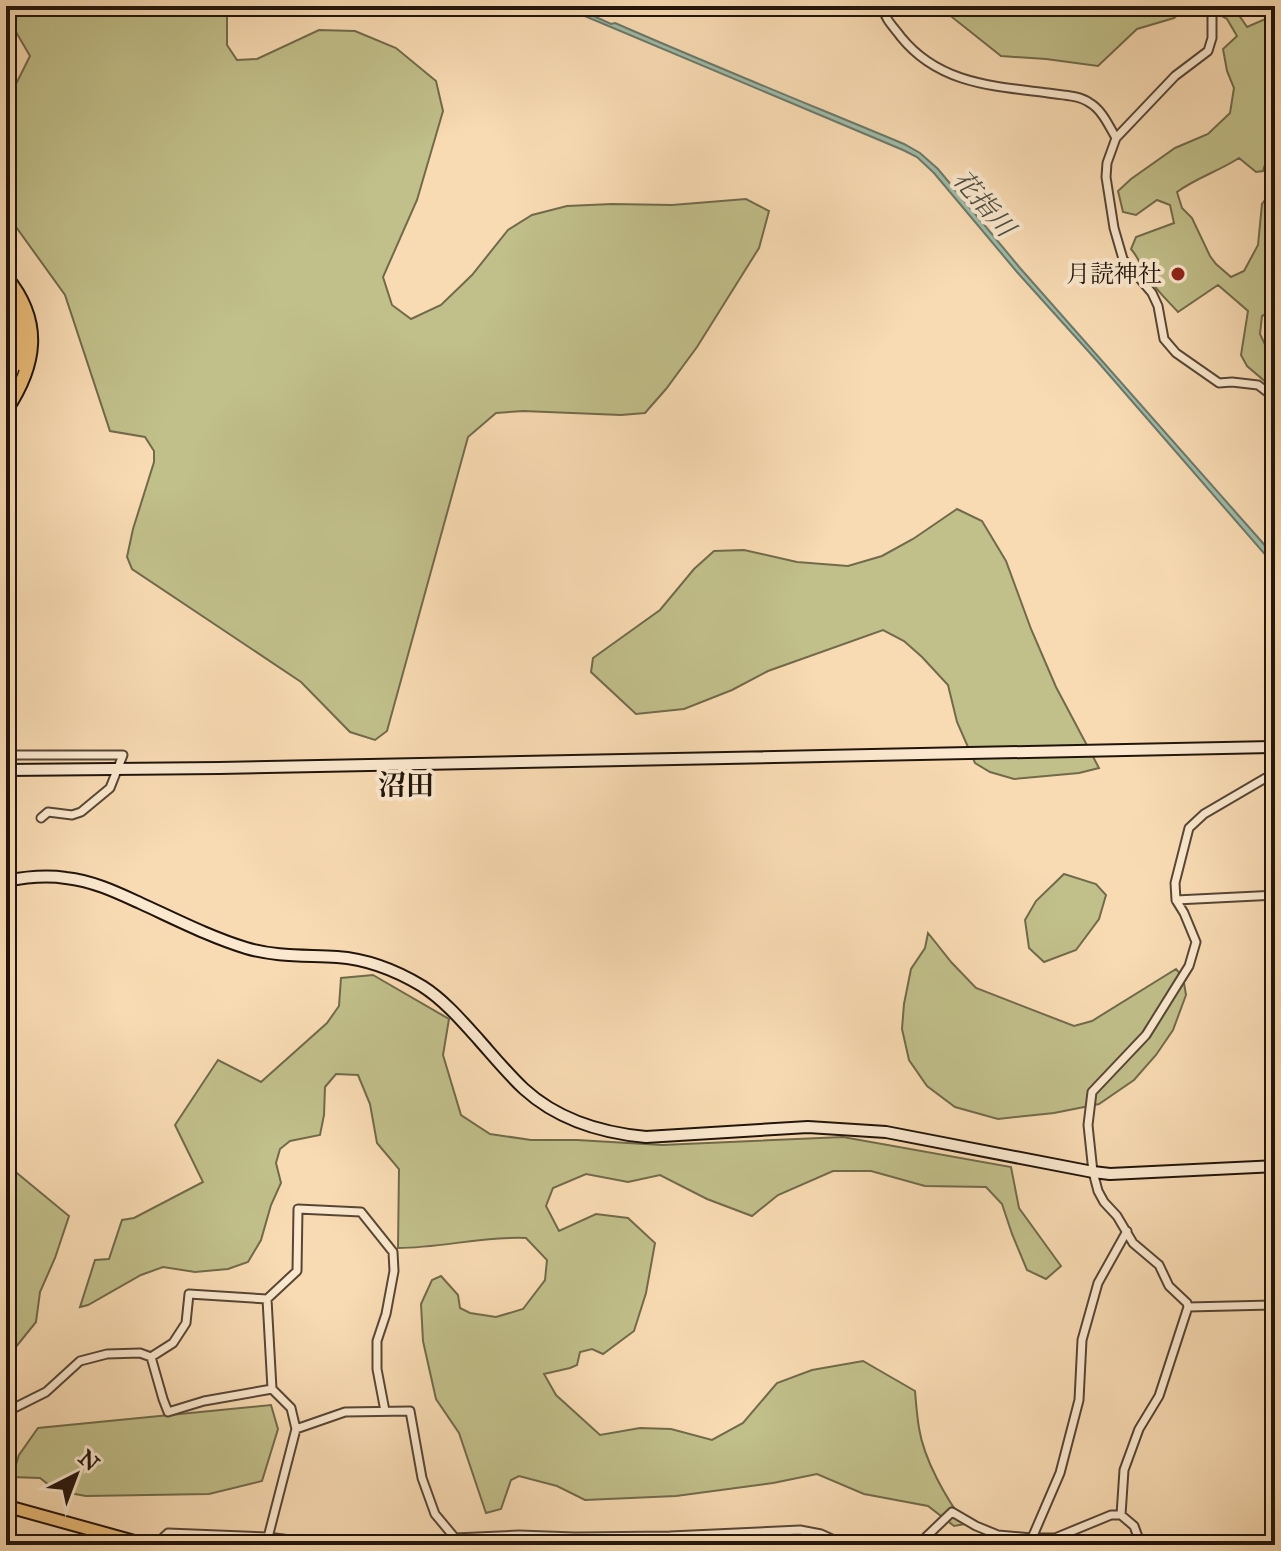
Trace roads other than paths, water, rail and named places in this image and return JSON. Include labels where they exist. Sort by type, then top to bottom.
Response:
[{"type":"highway","points":[[6,277],[15,287],[27,312],[32,347],[26,374],[6,410]]},
{"type":"highway","points":[[6,292],[21,320],[23,331],[23,355],[17,380],[6,403]]},
{"type":"highway","points":[[6,311],[13,332],[14,357],[6,386]]},
{"type":"main road","points":[[10,1507],[147,1545]]},
{"type":"street","points":[[883,6],[885,16],[908,45],[929,64],[948,75],[991,86],[1071,96],[1090,102],[1116,138]]},
{"type":"street","points":[[1209,6],[1212,38],[1208,51],[1175,76],[1116,138],[1107,163],[1106,177],[1118,248],[1123,259],[1152,293],[1158,306],[1164,339],[1176,353],[1219,383],[1258,385],[1275,398]]},
{"type":"street","points":[[6,770],[1274,747],[1274,766],[1269,776],[1204,814],[1189,828],[1175,883],[1176,900],[1196,942],[1189,966],[1146,1035],[1092,1092],[1088,1125],[1098,1191],[1133,1243],[1159,1265],[1169,1286],[1188,1307],[1159,1396],[1139,1429],[1124,1470],[1121,1515]]},
{"type":"street","points":[[6,755],[123,755],[110,788],[81,812],[72,815],[48,812],[41,818]]},
{"type":"street","points":[[6,881],[27,877],[80,880],[104,887],[247,949],[283,955],[352,959],[379,966],[424,987],[441,1000],[527,1091],[555,1112],[601,1130],[646,1137],[808,1127],[886,1132],[1093,1172],[1130,1174],[1275,1166]]},
{"type":"street","points":[[1176,900],[1275,895]]},
{"type":"street","points":[[151,1357],[173,1343],[186,1323],[189,1294],[267,1299],[297,1271],[298,1209],[361,1212],[393,1252],[394,1271],[377,1341],[377,1369],[385,1411]]},
{"type":"street","points":[[1032,1538],[1060,1473],[1079,1400],[1082,1340],[1098,1283],[1127,1231]]},
{"type":"street","points":[[267,1299],[272,1389],[291,1408],[296,1429],[267,1541]]},
{"type":"street","points":[[1188,1307],[1275,1305]]},
{"type":"street","points":[[6,1412],[46,1392],[80,1361],[107,1354],[140,1353],[151,1357]]},
{"type":"street","points":[[151,1357],[168,1412],[204,1401],[272,1389]]},
{"type":"street","points":[[296,1429],[345,1412],[410,1411],[422,1478],[430,1502],[435,1514],[455,1538]]},
{"type":"street","points":[[6,1536],[10,1507]]},
{"type":"street","points":[[922,1545],[926,1537],[952,1512],[998,1535],[1032,1538],[1055,1538],[1111,1515],[1121,1515],[1134,1526],[1141,1545]]},
{"type":"street","points":[[447,1545],[455,1538],[519,1535],[575,1541],[800,1530],[821,1534],[845,1545]]},
{"type":"street","points":[[155,1545],[168,1533],[327,1545]]},
{"type":"place","name":"月読神社","points":[[1178,274]]},
{"type":"district","name":"沼田","points":[[406,785]]},
{"type":"water label","name":"花指川","points":[[984,203]]}]
